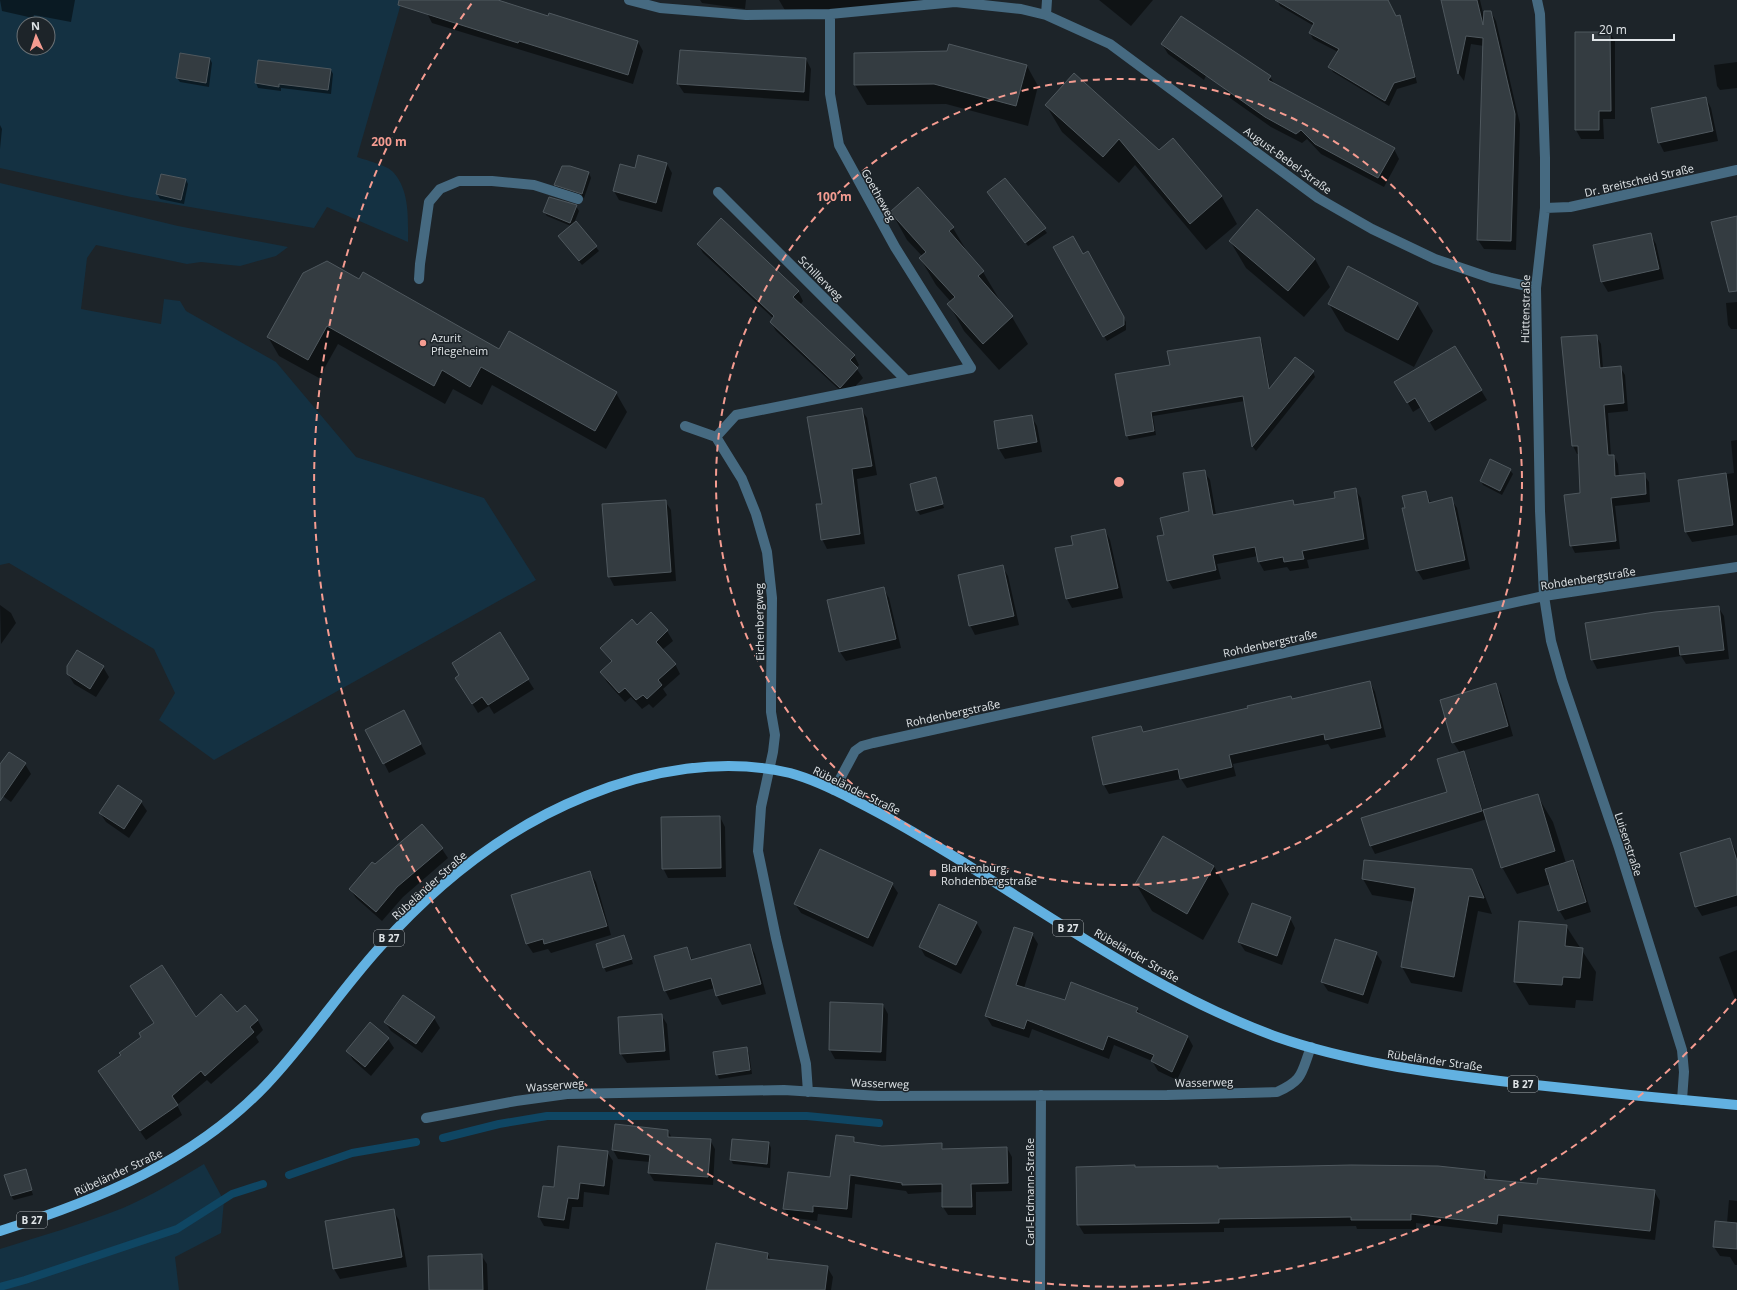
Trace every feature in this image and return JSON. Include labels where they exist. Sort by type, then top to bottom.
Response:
[{"type":"main road","name":"Rübeländer Straße","points":[[0,1231],[63,1210],[113,1190],[160,1167],[199,1143],[265,1086],[379,948],[412,914],[456,874],[514,832],[553,811],[588,795],[623,783],[670,772],[699,768],[749,767],[769,769],[794,774],[834,790],[925,839],[1110,955],[1179,994],[1245,1025],[1311,1047],[1381,1065],[1412,1070],[1528,1084],[1737,1105]]},
{"type":"street","name":"August-Bebel-Straße","points":[[629,0],[660,8],[746,15],[830,14],[955,2],[1021,9],[1046,15],[1110,44],[1318,198],[1372,229],[1435,259],[1491,278],[1536,288]]},
{"type":"street","points":[[1046,15],[1047,0]]},
{"type":"street","name":"Hüttenstraße","points":[[1537,0],[1540,14],[1545,158],[1545,208],[1536,288],[1540,511],[1544,596]]},
{"type":"street","name":"Goetheweg","points":[[830,14],[830,94],[839,145],[895,247],[971,368],[907,381]]},
{"type":"street","name":"Dr. Breitscheid Straße","points":[[1545,208],[1570,207],[1737,170]]},
{"type":"street","points":[[419,279],[429,202],[440,189],[459,181],[492,181],[534,185],[578,199]]},
{"type":"street","name":"Schillerweg","points":[[718,192],[907,381]]},
{"type":"street","points":[[685,426],[716,437],[736,415],[907,381]]},
{"type":"street","name":"Eichenbergweg","points":[[716,437],[742,479],[756,514],[767,552],[772,598],[771,699],[775,735],[773,752],[761,807],[758,851],[776,938],[806,1064],[808,1092]]},
{"type":"street","name":"Rohdenbergstraße","points":[[834,790],[855,751],[862,746],[872,743],[1544,596],[1737,568]]},
{"type":"street","name":"Luisenstraße","points":[[1544,596],[1551,641],[1562,680],[1618,848],[1682,1050],[1684,1072],[1682,1100]]},
{"type":"street","name":"Wasserweg","points":[[426,1118],[516,1101],[567,1094],[784,1090],[879,1096],[1174,1095],[1277,1092],[1292,1086],[1297,1081],[1311,1047]]},
{"type":"street","name":"Carl-Erdmann-Straße","points":[[1040,1290],[1041,1095]]},
{"type":"shaded area","points":[[0,0],[402,0],[357,157],[389,169],[398,178],[407,204],[408,242],[327,207],[314,228],[131,197],[0,168]]},
{"type":"shaded area","points":[[0,183],[178,226],[288,247],[276,256],[240,266],[201,262],[187,264],[96,245],[87,258],[81,309],[161,324],[164,299],[180,301],[186,311],[276,362],[356,457],[484,498],[536,580],[214,760],[159,720],[175,693],[154,649],[9,563],[0,565]]},
{"type":"shaded area","points":[[204,1164],[224,1201],[221,1233],[175,1257],[179,1290],[0,1290],[0,1249],[77,1225],[123,1208],[154,1193]]},
{"type":"building","points":[[399,0],[498,0],[548,16],[549,13],[638,41],[628,75],[519,41],[518,43],[398,5]]},
{"type":"building","points":[[1275,0],[1388,0],[1396,16],[1400,15],[1415,77],[1394,83],[1385,101],[1328,67],[1339,49],[1309,33],[1314,23]]},
{"type":"building","points":[[1441,0],[1477,0],[1483,25],[1484,11],[1491,11],[1515,114],[1511,241],[1477,240],[1483,38],[1466,36],[1458,74]]},
{"type":"building","points":[[1181,16],[1271,76],[1268,80],[1395,148],[1378,178],[1315,144],[1301,130],[1296,134],[1265,117],[1161,44]]},
{"type":"building","points":[[1575,32],[1610,32],[1611,111],[1599,111],[1599,130],[1575,130]]},
{"type":"building","points":[[949,44],[1027,65],[1016,106],[934,84],[854,85],[854,53],[947,51]]},
{"type":"building","points":[[680,50],[806,58],[804,92],[677,84]]},
{"type":"building","points":[[180,53],[210,58],[206,83],[176,78]]},
{"type":"building","points":[[258,60],[331,69],[328,90],[279,84],[279,87],[255,83]]},
{"type":"building","points":[[1074,73],[1159,150],[1173,138],[1222,196],[1190,224],[1119,139],[1103,157],[1045,105]]},
{"type":"building","points":[[1706,97],[1713,131],[1658,143],[1651,108]]},
{"type":"building","points":[[638,155],[667,163],[656,203],[613,191],[620,164],[635,168]]},
{"type":"building","points":[[562,166],[570,166],[589,172],[582,194],[554,185]]},
{"type":"building","points":[[161,174],[186,179],[181,200],[156,194]]},
{"type":"building","points":[[1005,178],[1046,228],[1025,243],[987,192]]},
{"type":"building","points":[[918,187],[954,227],[949,231],[984,271],[978,276],[1013,316],[983,344],[947,304],[955,297],[919,258],[926,252],[890,212]]},
{"type":"building","points":[[549,197],[577,205],[570,223],[543,212]]},
{"type":"building","points":[[1257,209],[1315,259],[1288,291],[1229,241]]},
{"type":"building","points":[[1737,216],[1737,291],[1729,292],[1711,222]]},
{"type":"building","points":[[721,218],[799,291],[793,297],[855,355],[850,360],[858,368],[840,388],[770,322],[774,316],[697,244]]},
{"type":"building","points":[[576,221],[597,246],[579,261],[558,236]]},
{"type":"building","points":[[1651,233],[1659,269],[1601,282],[1593,245]]},
{"type":"building","points":[[1073,236],[1083,254],[1088,251],[1124,317],[1124,325],[1103,337],[1053,247]]},
{"type":"building","name":"Azurit Pflegeheim","points":[[327,261],[359,279],[363,272],[499,349],[509,331],[617,392],[595,431],[481,367],[470,387],[442,370],[434,386],[327,326],[308,360],[267,337],[303,273]]},
{"type":"building","points":[[1348,266],[1418,303],[1398,340],[1328,304]]},
{"type":"building","points":[[1597,335],[1600,368],[1621,366],[1624,403],[1604,405],[1608,455],[1614,455],[1615,476],[1645,473],[1646,494],[1611,498],[1616,541],[1570,546],[1564,495],[1580,493],[1578,446],[1572,446],[1561,337]]},
{"type":"building","points":[[1260,337],[1269,389],[1295,357],[1314,371],[1252,447],[1243,396],[1151,412],[1154,431],[1126,436],[1115,374],[1170,365],[1167,351]]},
{"type":"building","points":[[1455,346],[1482,390],[1429,422],[1415,398],[1407,403],[1394,382]]},
{"type":"building","points":[[862,408],[872,466],[852,469],[860,534],[821,540],[816,504],[822,504],[807,417]]},
{"type":"building","points":[[1032,415],[1037,442],[998,449],[994,421]]},
{"type":"building","points":[[1490,459],[1511,469],[1500,491],[1480,481]]},
{"type":"building","points":[[1205,470],[1213,515],[1293,500],[1294,505],[1335,498],[1334,492],[1356,488],[1364,539],[1302,551],[1304,559],[1284,562],[1283,557],[1258,562],[1255,547],[1213,555],[1216,570],[1167,581],[1157,536],[1164,535],[1160,518],[1189,511],[1183,473]]},
{"type":"building","points":[[1726,473],[1733,525],[1685,532],[1678,480]]},
{"type":"building","points":[[936,477],[943,504],[916,511],[910,484]]},
{"type":"building","points":[[1426,491],[1429,503],[1452,497],[1465,560],[1416,571],[1402,508],[1405,508],[1402,496]]},
{"type":"building","points":[[666,500],[671,572],[608,577],[602,504]]},
{"type":"building","points":[[1105,529],[1118,588],[1066,599],[1055,548],[1073,545],[1071,536]]},
{"type":"building","points":[[1003,565],[1014,616],[969,626],[958,575]]},
{"type":"building","points":[[884,587],[896,639],[839,652],[827,600]]},
{"type":"building","points":[[1719,606],[1724,650],[1680,655],[1679,646],[1591,660],[1585,623],[1655,612]]},
{"type":"building","points":[[651,612],[668,630],[656,642],[676,664],[658,680],[662,685],[647,699],[643,695],[636,700],[625,688],[619,693],[600,672],[612,661],[600,648],[632,619],[637,625]]},
{"type":"building","points":[[500,632],[529,679],[488,705],[482,697],[472,704],[455,678],[459,675],[452,663]]},
{"type":"building","points":[[77,650],[104,666],[90,689],[67,674],[67,666]]},
{"type":"building","points":[[1370,681],[1381,728],[1325,740],[1324,734],[1229,755],[1232,767],[1180,779],[1178,769],[1103,785],[1092,737],[1141,726],[1143,732],[1248,708],[1247,706],[1291,696],[1292,699]]},
{"type":"building","points":[[1496,683],[1508,726],[1452,743],[1440,700]]},
{"type":"building","points":[[404,710],[421,744],[383,764],[365,730]]},
{"type":"building","points":[[1464,751],[1482,811],[1370,846],[1361,818],[1447,792],[1437,759]]},
{"type":"building","points":[[9,752],[26,763],[0,801],[0,764]]},
{"type":"building","points":[[118,785],[142,801],[124,829],[99,813]]},
{"type":"building","points":[[1538,794],[1555,851],[1501,868],[1483,810]]},
{"type":"building","points":[[720,816],[721,868],[662,869],[661,817]]},
{"type":"building","points":[[422,824],[443,848],[397,887],[376,912],[349,889],[372,862],[375,864]]},
{"type":"building","points":[[1163,836],[1214,866],[1187,914],[1135,884]]},
{"type":"building","points":[[1730,838],[1737,861],[1737,895],[1695,907],[1680,853]]},
{"type":"building","points":[[820,849],[893,883],[868,938],[794,904]]},
{"type":"building","points":[[1364,860],[1472,869],[1484,898],[1469,896],[1454,977],[1401,967],[1415,888],[1362,879]]},
{"type":"building","points":[[1573,860],[1586,902],[1558,911],[1545,869]]},
{"type":"building","points":[[590,871],[607,926],[544,944],[543,939],[526,944],[511,895]]},
{"type":"building","points":[[1252,903],[1291,917],[1277,956],[1238,942]]},
{"type":"building","points":[[939,904],[977,922],[956,965],[919,947]]},
{"type":"building","points":[[1519,921],[1567,925],[1565,946],[1583,948],[1580,978],[1563,977],[1562,985],[1514,982]]},
{"type":"building","points":[[1014,927],[1033,933],[1016,985],[1065,1000],[1071,982],[1138,1008],[1136,1012],[1188,1036],[1172,1072],[1151,1061],[1154,1055],[1108,1036],[1103,1050],[1027,1020],[1024,1029],[985,1016]]},
{"type":"building","points":[[624,935],[632,959],[603,968],[596,944]]},
{"type":"building","points":[[1335,939],[1377,952],[1363,995],[1321,982]]},
{"type":"building","points":[[750,944],[761,984],[716,996],[711,978],[664,991],[654,956],[687,947],[691,960]]},
{"type":"building","points":[[162,965],[196,1017],[221,994],[237,1012],[245,1005],[258,1020],[250,1027],[254,1032],[205,1076],[201,1071],[172,1096],[178,1105],[140,1131],[98,1071],[121,1055],[119,1053],[141,1037],[139,1033],[154,1023],[130,986]]},
{"type":"building","points":[[403,995],[435,1017],[416,1044],[384,1022]]},
{"type":"building","points":[[830,1002],[883,1004],[881,1052],[829,1050]]},
{"type":"building","points":[[662,1014],[665,1051],[620,1054],[618,1017]]},
{"type":"building","points":[[370,1022],[389,1038],[365,1067],[346,1051]]},
{"type":"building","points":[[747,1047],[750,1070],[716,1075],[713,1052]]},
{"type":"building","points":[[615,1124],[668,1130],[668,1137],[711,1139],[708,1177],[648,1173],[650,1155],[612,1150]]},
{"type":"building","points":[[836,1135],[854,1137],[854,1142],[882,1146],[942,1143],[942,1149],[1007,1147],[1008,1183],[971,1184],[972,1207],[942,1207],[942,1184],[902,1185],[902,1183],[850,1175],[847,1209],[813,1206],[813,1212],[783,1209],[788,1172],[830,1177]]},
{"type":"building","points":[[732,1139],[769,1142],[767,1164],[730,1160]]},
{"type":"building","points":[[558,1146],[608,1151],[604,1186],[580,1183],[578,1199],[568,1198],[564,1220],[538,1217],[543,1186],[554,1187]]},
{"type":"building","points":[[1135,1165],[1135,1167],[1218,1166],[1218,1168],[1351,1165],[1438,1166],[1485,1171],[1484,1179],[1537,1184],[1538,1178],[1655,1190],[1650,1231],[1498,1215],[1497,1224],[1411,1214],[1411,1220],[1351,1220],[1351,1217],[1219,1219],[1219,1223],[1077,1225],[1076,1167]]},
{"type":"building","points":[[26,1169],[32,1190],[11,1196],[4,1175]]},
{"type":"building","points":[[394,1209],[402,1257],[333,1269],[325,1221]]},
{"type":"building","points":[[1715,1221],[1737,1223],[1737,1249],[1713,1247]]},
{"type":"building","points":[[716,1243],[768,1253],[767,1259],[828,1266],[825,1290],[706,1290]]},
{"type":"building","points":[[482,1254],[483,1290],[429,1290],[428,1256]]},
{"type":"waterway","points":[[443,1138],[499,1124],[547,1116],[807,1116],[879,1123]]},
{"type":"waterway","points":[[289,1175],[352,1153],[416,1142]]},
{"type":"waterway","points":[[0,1287],[177,1229],[232,1194],[263,1184]]},
{"type":"place","name":"Azurit Pflegeheim","points":[[423,343]]},
{"type":"place","name":"Blankenburg, Rohdenbergstraße","points":[[933,873]]}]
